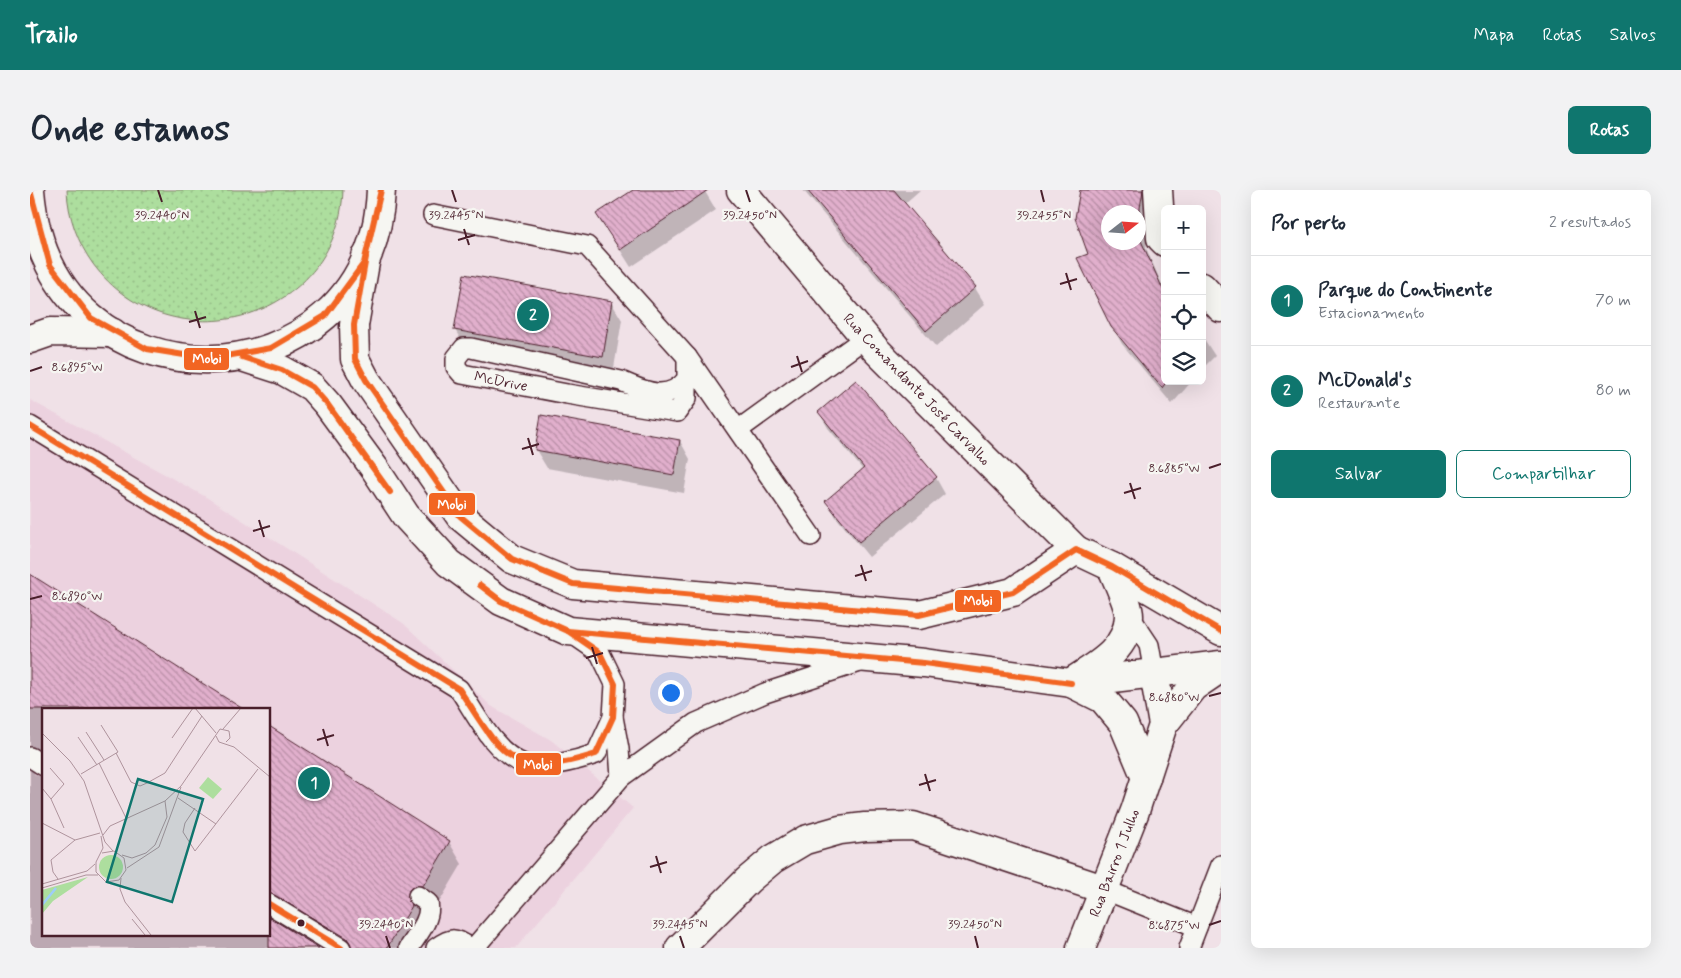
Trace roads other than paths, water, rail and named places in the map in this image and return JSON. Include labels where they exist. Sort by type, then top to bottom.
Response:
[{"type":"street","points":[[381,190],[376,228],[366,256],[354,325],[355,359],[366,380],[460,516],[512,559],[574,584],[919,615],[1013,592],[1076,550]]},
{"type":"street","points":[[1158,190],[1161,238]]},
{"type":"street","name":"Rua Comandante José Carvalho","points":[[750,194],[865,338],[1076,550],[1112,567],[1221,631]]},
{"type":"street","points":[[31,204],[37,235],[56,276],[78,306],[113,333],[145,349],[174,357],[204,360],[242,356],[268,349],[309,327],[345,292],[366,256]]},
{"type":"street","points":[[1206,291],[1221,308]]},
{"type":"street","points":[[30,340],[50,332],[113,333]]},
{"type":"street","points":[[242,356],[282,370],[312,387],[328,405],[375,469],[406,516],[449,563],[502,601],[568,631],[872,658],[1071,683],[1221,667]]},
{"type":"street","points":[[1071,683],[1106,661],[1121,644],[1129,615],[1112,567]]},
{"type":"street","points":[[1163,725],[1193,687],[1221,667]]},
{"type":"street","points":[[1154,673],[1163,725]]},
{"type":"street","points":[[1071,683],[1103,699],[1123,722],[1146,778]]},
{"type":"street","name":"Rua Bairro 1 Julho","points":[[1081,948],[1146,778],[1163,725]]},
{"type":"street","points":[[680,948],[748,880],[773,859],[805,840],[856,828],[886,825],[913,826],[1103,889]]},
{"type":"lane","points":[[434,215],[587,246],[687,357],[811,536]]},
{"type":"lane","points":[[738,430],[865,338]]},
{"type":"lane","name":"McDrive","points":[[687,357],[687,379],[687,398],[677,412],[462,374],[456,367],[456,358],[464,348],[471,348],[612,378],[644,390],[659,393],[679,389],[687,379]]},
{"type":"lane","points":[[30,426],[459,690],[504,752],[525,764],[562,764],[596,754],[613,717]]},
{"type":"lane","points":[[1129,615],[1148,645],[1154,673]]},
{"type":"lane","points":[[568,631],[600,653],[615,684],[613,717],[619,749],[621,777]]},
{"type":"lane","points":[[474,948],[621,777],[696,723],[765,693],[872,658]]},
{"type":"lane","points":[[30,757],[42,765]]},
{"type":"lane","points":[[1189,948],[1221,865]]},
{"type":"lane","points":[[1103,889],[1197,927]]},
{"type":"lane","points":[[409,948],[430,910],[428,903],[418,896]]},
{"type":"lane","points":[[270,905],[341,948]]},
{"type":"lane","points":[[436,948],[451,939],[459,940],[470,948]]},
{"type":"place","name":"McDonald's","points":[[533,315]]},
{"type":"place","name":"Parque do Continente","points":[[314,783]]}]
